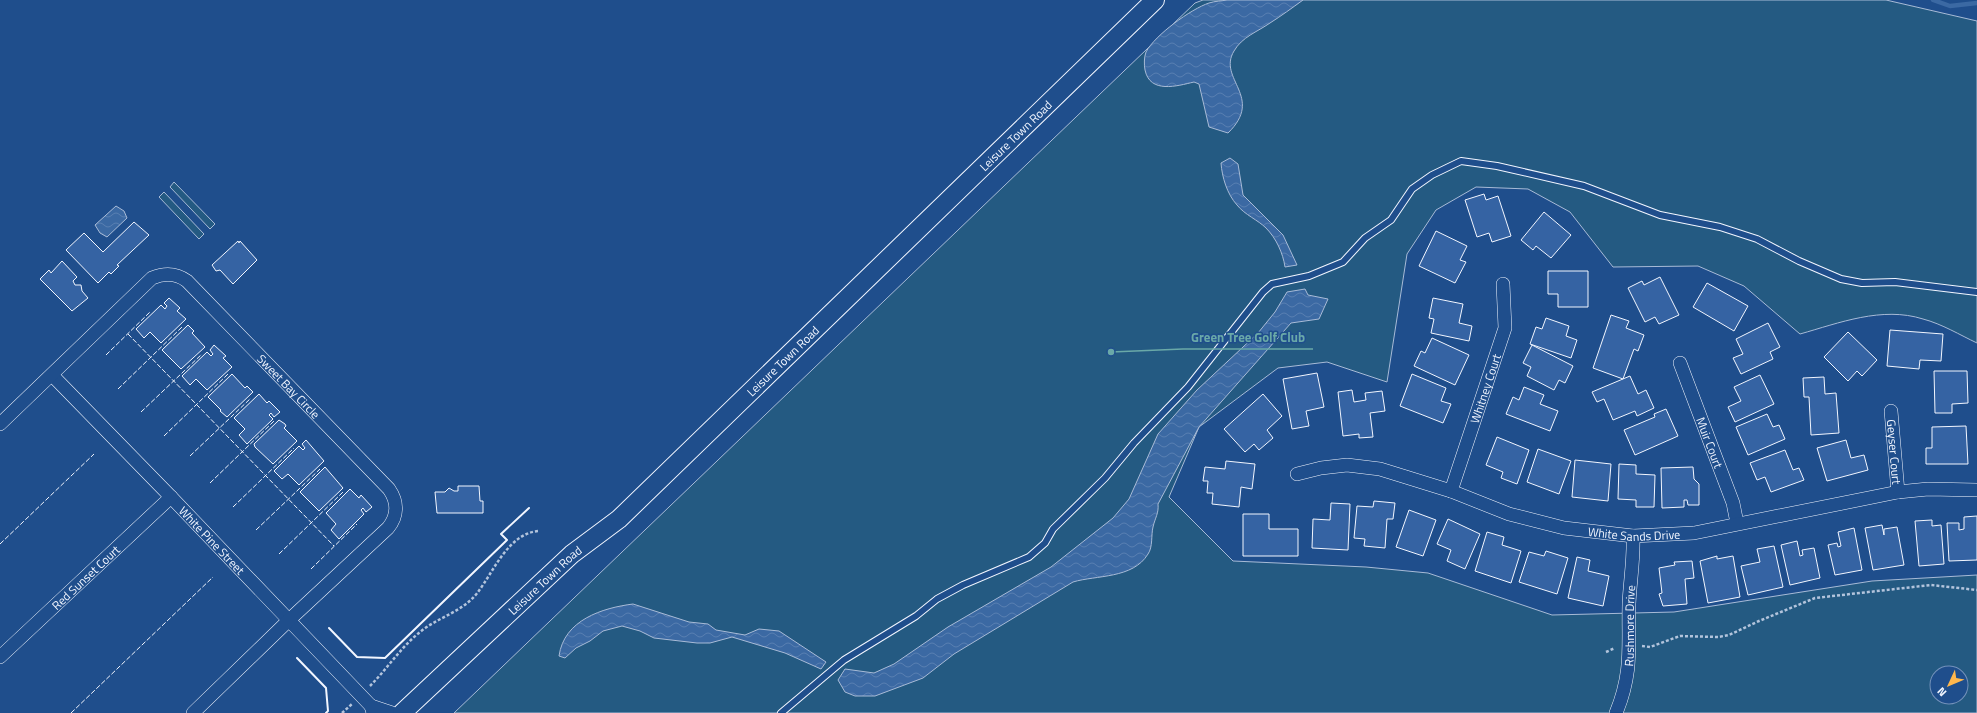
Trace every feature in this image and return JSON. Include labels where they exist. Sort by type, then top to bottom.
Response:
[{"type":"main road","name":"Leisure Town Road","points":[[402,713],[572,554],[619,519],[1155,0]]},
{"type":"street","name":"Sweet Bay Circle","points":[[0,424],[152,278],[164,274],[181,277],[187,281],[389,489],[395,501],[396,509],[393,522],[388,528],[288,621],[193,713]]},
{"type":"street","name":"Whitney Court","points":[[1451,491],[1504,328],[1503,284]]},
{"type":"street","name":"Muir Court","points":[[1680,363],[1733,503],[1737,523]]},
{"type":"street","name":"White Pine Street","points":[[52,375],[171,497],[372,710]]},
{"type":"street","name":"Geyser Court","points":[[1891,411],[1898,492]]},
{"type":"street","name":"White Sands Drive","points":[[1297,474],[1321,468],[1354,466],[1380,469],[1451,491],[1509,514],[1564,528],[1633,536],[1694,533],[1737,523],[1898,492],[1928,489],[1977,490]]},
{"type":"street","name":"Red Sunset Court","points":[[0,657],[171,497]]},
{"type":"street","name":"Rushmore Drive","points":[[1616,713],[1629,668],[1629,604],[1633,536]]},
{"type":"street","points":[[372,710],[392,713]]},
{"type":"lane","points":[[781,713],[844,660],[916,616],[937,599],[963,585],[1029,557],[1045,543],[1053,529],[1105,478],[1134,443],[1188,387],[1263,292],[1272,284],[1309,276],[1343,262],[1365,238],[1391,220],[1412,189],[1432,175],[1461,161],[1496,166],[1584,186],[1660,215],[1720,226],[1757,239],[1799,261],[1841,280],[1862,283],[1895,282],[1977,292]]},
{"type":"path","points":[[342,713],[384,673],[420,632],[466,604],[478,592],[500,558],[514,543],[527,532],[538,530]]},
{"type":"path","points":[[1642,646],[1650,647],[1680,636],[1718,637],[1729,635],[1815,598],[1931,585],[1977,590]]},
{"type":"path","points":[[1606,652],[1619,647]]},
{"type":"shaded area","points":[[1203,0],[1886,0],[1977,21],[1977,343],[1930,321],[1908,315],[1892,314],[1876,315],[1845,321],[1800,334],[1744,286],[1698,266],[1613,267],[1570,212],[1528,189],[1476,187],[1436,210],[1407,254],[1387,382],[1327,362],[1278,368],[1199,427],[1169,497],[1233,561],[1366,567],[1428,573],[1552,615],[1674,612],[1872,581],[1977,575],[1977,713],[454,713],[1195,3]]},
{"type":"shaded area","points":[[174,182],[215,224],[210,229],[170,187]]},
{"type":"shaded area","points":[[164,192],[204,234],[199,239],[159,197]]},
{"type":"water","points":[[1227,0],[1303,0],[1245,38],[1234,51],[1230,61],[1231,71],[1242,99],[1242,109],[1238,120],[1228,133],[1209,127],[1199,84],[1194,82],[1165,86],[1152,83],[1148,78],[1144,63],[1146,52],[1151,45],[1174,23],[1201,6],[1211,2]]},
{"type":"water","points":[[1230,158],[1238,164],[1243,195],[1283,235],[1297,265],[1285,267],[1283,256],[1270,232],[1263,225],[1240,209],[1233,201],[1224,180],[1221,163]]},
{"type":"water","points":[[116,206],[124,211],[127,218],[107,237],[100,233],[95,225]]},
{"type":"water","points":[[1305,289],[1308,295],[1328,299],[1319,319],[1291,323],[1199,427],[1158,504],[1152,530],[1151,548],[1141,562],[1133,568],[1114,575],[1073,582],[954,654],[923,678],[875,696],[855,696],[845,692],[838,680],[845,669],[874,673],[894,664],[948,627],[1051,567],[1113,518],[1129,499],[1158,434],[1197,390],[1258,333],[1275,312],[1287,292]]},
{"type":"water","points":[[633,604],[689,622],[708,624],[716,630],[745,635],[759,629],[779,631],[826,662],[821,669],[785,653],[732,637],[710,643],[697,643],[654,638],[640,631],[622,626],[603,631],[590,641],[576,648],[565,658],[559,656],[562,644],[568,633],[576,625],[597,613]]},
{"type":"building","points":[[1484,194],[1486,200],[1498,196],[1511,236],[1492,242],[1489,233],[1477,237],[1465,200]]},
{"type":"building","points":[[1544,212],[1571,235],[1551,258],[1536,246],[1533,250],[1521,240]]},
{"type":"building","points":[[134,222],[149,235],[117,265],[119,266],[111,274],[109,272],[98,283],[66,250],[84,233],[103,252]]},
{"type":"building","points":[[1436,231],[1467,246],[1460,260],[1466,262],[1455,283],[1419,266]]},
{"type":"building","points":[[238,241],[239,243],[240,241],[257,260],[233,284],[220,270],[216,271],[212,265]]},
{"type":"building","points":[[62,261],[77,277],[73,281],[75,285],[81,285],[82,291],[88,298],[72,311],[40,279],[49,270],[51,273]]},
{"type":"building","points":[[1548,271],[1588,271],[1588,307],[1558,307],[1558,294],[1548,294]]},
{"type":"building","points":[[1660,277],[1679,315],[1659,324],[1655,317],[1645,322],[1628,288],[1642,281],[1644,285]]},
{"type":"building","points":[[1707,283],[1748,306],[1734,331],[1693,307]]},
{"type":"building","points":[[169,298],[180,308],[177,311],[186,319],[161,343],[150,332],[144,338],[136,329],[161,305],[165,309],[167,306],[164,303]]},
{"type":"building","points":[[1433,298],[1463,304],[1459,323],[1472,326],[1469,341],[1431,333],[1434,319],[1429,318]]},
{"type":"building","points":[[1611,315],[1629,321],[1626,328],[1644,335],[1638,351],[1634,349],[1623,379],[1593,368]]},
{"type":"building","points":[[1546,318],[1569,326],[1566,336],[1577,340],[1571,358],[1530,344],[1536,327],[1542,329]]},
{"type":"building","points":[[1768,323],[1780,347],[1770,352],[1773,359],[1741,374],[1733,358],[1743,354],[1736,339]]},
{"type":"building","points":[[188,325],[194,331],[192,333],[205,347],[181,369],[162,350]]},
{"type":"building","points":[[1890,330],[1943,334],[1941,361],[1920,360],[1919,369],[1887,366]]},
{"type":"building","points":[[1848,332],[1877,360],[1862,376],[1857,371],[1848,381],[1824,357]]},
{"type":"building","points":[[1432,338],[1469,355],[1455,385],[1414,366],[1421,351],[1425,353]]},
{"type":"building","points":[[214,345],[226,356],[223,358],[232,367],[207,390],[196,379],[190,385],[182,376],[207,352],[211,356],[213,354],[210,350]]},
{"type":"building","points":[[1532,345],[1573,366],[1565,383],[1559,380],[1554,390],[1527,376],[1531,367],[1523,363]]},
{"type":"building","points":[[1934,371],[1967,371],[1968,403],[1952,404],[1952,413],[1935,413]]},
{"type":"building","points":[[1317,373],[1324,407],[1306,411],[1309,426],[1292,429],[1283,379]]},
{"type":"building","points":[[232,374],[245,388],[247,386],[253,392],[227,417],[208,397]]},
{"type":"building","points":[[1412,374],[1446,388],[1441,401],[1451,404],[1443,423],[1400,406]]},
{"type":"building","points":[[1760,375],[1774,404],[1735,422],[1728,407],[1741,401],[1734,387]]},
{"type":"building","points":[[1630,376],[1638,394],[1646,390],[1654,408],[1637,416],[1635,411],[1613,420],[1604,399],[1597,402],[1592,392]]},
{"type":"building","points":[[1824,377],[1825,394],[1836,393],[1839,433],[1811,435],[1809,397],[1804,397],[1803,378]]},
{"type":"building","points":[[1524,387],[1544,395],[1540,404],[1558,411],[1550,431],[1506,414],[1513,397],[1519,400]]},
{"type":"building","points":[[1352,390],[1354,402],[1366,400],[1365,393],[1382,391],[1385,411],[1370,413],[1373,437],[1359,438],[1359,434],[1343,436],[1338,392]]},
{"type":"building","points":[[259,394],[267,403],[269,401],[280,412],[274,417],[271,413],[269,415],[273,419],[247,444],[239,435],[245,429],[234,418]]},
{"type":"building","points":[[1263,394],[1282,416],[1267,430],[1273,438],[1259,450],[1254,444],[1245,452],[1224,429]]},
{"type":"building","points":[[1666,409],[1678,436],[1635,455],[1624,430],[1655,417],[1654,414]]},
{"type":"building","points":[[1767,414],[1773,427],[1779,425],[1785,439],[1748,455],[1736,427]]},
{"type":"building","points":[[279,420],[285,424],[286,426],[284,428],[297,441],[273,464],[255,447],[254,444]]},
{"type":"building","points":[[1966,426],[1968,464],[1926,464],[1926,448],[1932,448],[1932,427]]},
{"type":"building","points":[[1497,437],[1529,450],[1517,484],[1501,478],[1503,472],[1486,465]]},
{"type":"building","points":[[306,440],[324,461],[299,485],[288,474],[282,479],[274,471],[299,446],[303,450],[305,448],[302,444]]},
{"type":"building","points":[[1846,440],[1851,458],[1864,455],[1868,470],[1827,481],[1817,448]]},
{"type":"building","points":[[1538,449],[1571,461],[1559,494],[1527,482]]},
{"type":"building","points":[[1785,450],[1793,470],[1799,468],[1804,480],[1771,492],[1765,477],[1757,480],[1750,463]]},
{"type":"building","points":[[1575,460],[1611,464],[1608,501],[1572,497]]},
{"type":"building","points":[[1226,461],[1255,464],[1252,489],[1241,487],[1239,507],[1212,504],[1213,493],[1207,493],[1208,481],[1203,481],[1205,467],[1225,469]]},
{"type":"building","points":[[1619,464],[1636,465],[1636,474],[1655,475],[1654,507],[1636,507],[1636,500],[1618,499]]},
{"type":"building","points":[[325,467],[343,488],[319,511],[300,492]]},
{"type":"building","points":[[1693,467],[1694,479],[1699,484],[1699,505],[1688,505],[1687,500],[1684,500],[1684,507],[1662,508],[1661,468]]},
{"type":"building","points":[[458,486],[479,486],[480,501],[483,501],[483,513],[437,513],[435,492],[445,492],[449,488],[454,491],[458,491]]},
{"type":"building","points":[[350,489],[359,498],[361,495],[372,507],[366,512],[363,508],[361,510],[364,514],[339,539],[331,530],[336,524],[326,513]]},
{"type":"building","points":[[1374,501],[1395,503],[1393,519],[1387,519],[1385,548],[1364,546],[1365,539],[1354,538],[1357,506],[1373,507]]},
{"type":"building","points":[[1331,503],[1350,504],[1348,550],[1312,548],[1313,519],[1330,520]]},
{"type":"building","points":[[1409,510],[1436,520],[1423,556],[1396,547]]},
{"type":"building","points":[[1243,514],[1269,514],[1269,529],[1298,529],[1298,556],[1243,556]]},
{"type":"building","points":[[1977,516],[1977,560],[1949,561],[1947,523],[1959,523],[1959,530],[1964,529],[1964,517]]},
{"type":"building","points":[[1448,519],[1480,534],[1465,569],[1447,561],[1451,550],[1437,544]]},
{"type":"building","points":[[1932,520],[1932,526],[1941,525],[1944,564],[1919,566],[1915,521]]},
{"type":"building","points":[[1882,525],[1884,535],[1884,529],[1897,527],[1904,565],[1873,570],[1865,528]]},
{"type":"building","points":[[1854,528],[1862,570],[1835,575],[1828,545],[1837,543],[1838,547],[1841,546],[1838,532]]},
{"type":"building","points":[[1487,532],[1504,537],[1502,545],[1521,551],[1511,583],[1475,571]]},
{"type":"building","points":[[1797,541],[1800,556],[1803,555],[1802,550],[1814,548],[1820,578],[1790,585],[1781,545]]},
{"type":"building","points":[[1774,546],[1783,587],[1748,595],[1741,566],[1760,562],[1757,549]]},
{"type":"building","points":[[1546,551],[1568,558],[1557,594],[1519,582],[1529,552],[1544,556]]},
{"type":"building","points":[[1717,556],[1717,559],[1733,556],[1740,597],[1708,603],[1700,561]]},
{"type":"building","points":[[1577,557],[1590,560],[1588,571],[1609,576],[1603,606],[1568,598]]},
{"type":"building","points":[[1692,561],[1694,578],[1685,579],[1687,604],[1663,606],[1659,594],[1662,593],[1659,568],[1675,565],[1674,562]]},
{"type":"waterway","points":[[1933,0],[1950,6],[1977,3]]},
{"type":"fence","points":[[106,355],[151,311]]},
{"type":"fence","points":[[118,389],[182,327]]},
{"type":"fence","points":[[128,334],[334,546]]},
{"type":"fence","points":[[141,412],[202,354]]},
{"type":"fence","points":[[164,436],[228,374]]},
{"type":"fence","points":[[190,456],[251,398]]},
{"type":"fence","points":[[210,483],[274,421]]},
{"type":"fence","points":[[233,507],[294,448]]},
{"type":"fence","points":[[0,544],[94,454]]},
{"type":"fence","points":[[256,530],[320,469]]},
{"type":"fence","points":[[279,554],[343,492]]},
{"type":"fence","points":[[311,569],[357,524]]},
{"type":"fence","points":[[71,713],[213,577]]},
{"type":"wall","points":[[329,628],[357,657],[385,658],[507,540],[501,534],[529,508]]},
{"type":"wall","points":[[297,658],[326,688],[328,711],[326,713]]},
{"type":"place","name":"Green Tree Golf Club","points":[[1111,352]]}]
